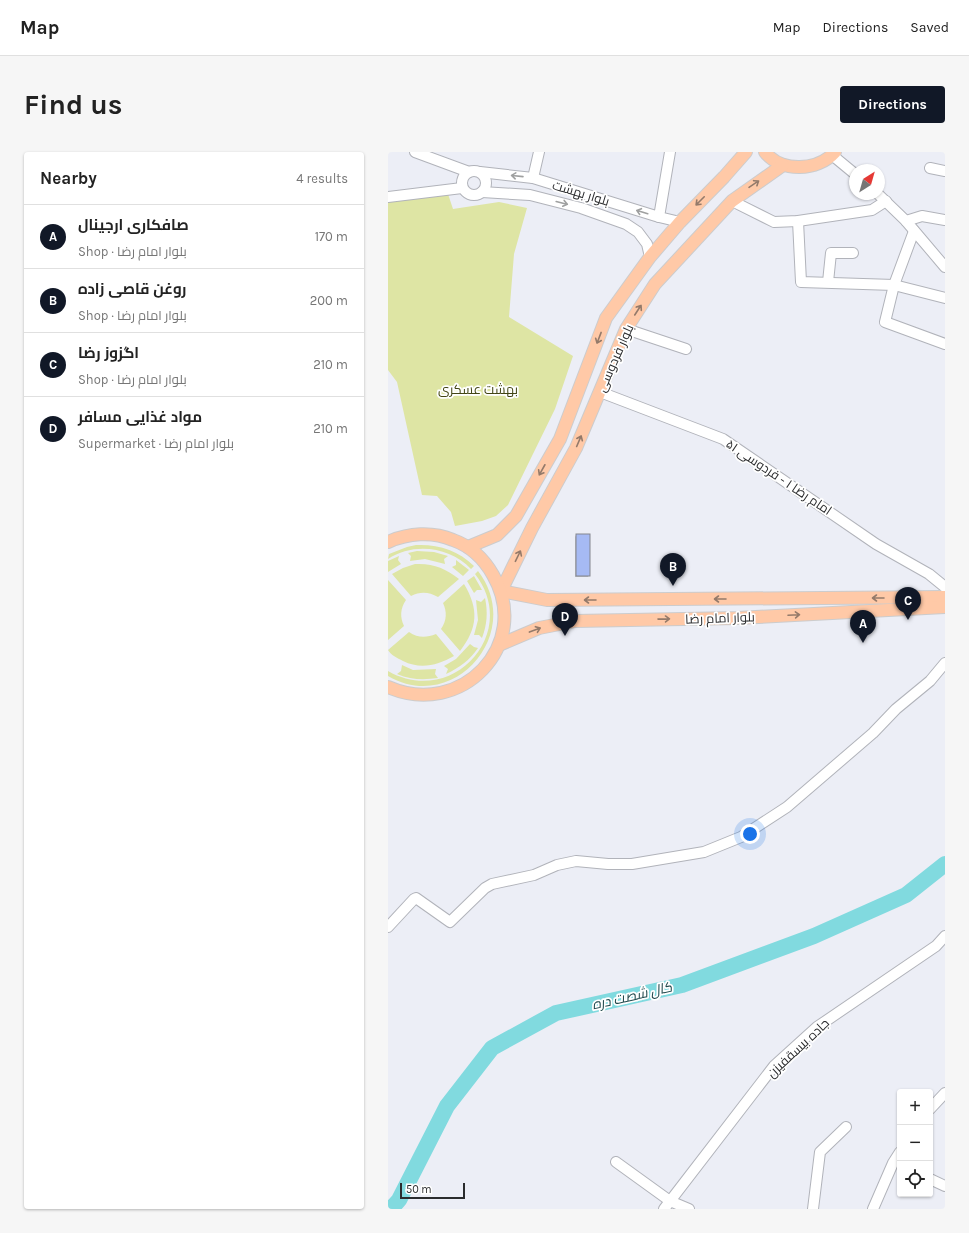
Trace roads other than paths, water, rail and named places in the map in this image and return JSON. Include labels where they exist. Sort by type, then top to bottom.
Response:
[{"type":"main road","name":"بلوار فردوسی","points":[[468,547],[497,535],[516,516],[560,439],[606,318],[650,257],[680,222],[724,178],[746,152]]},
{"type":"main road","points":[[765,152],[767,155],[783,165],[800,168],[817,164],[833,154]]},
{"type":"main road","name":"بلوار فردوسی","points":[[500,590],[576,448],[626,329],[655,284],[732,201],[783,165]]},
{"type":"main road","points":[[388,542],[404,536],[426,534],[448,538],[468,547],[491,570],[503,601],[504,623],[499,644],[494,654],[481,672],[468,682],[453,690],[421,696],[388,688]]},
{"type":"main road","name":"بلوار امام رضا","points":[[500,590],[547,600],[945,597]]},
{"type":"main road","points":[[737,599],[738,618]]},
{"type":"main road","name":"بلوار امام رضا","points":[[499,644],[539,628],[575,622],[738,618],[945,607]]},
{"type":"street","points":[[417,152],[469,172],[480,172],[486,182],[486,186],[482,192],[475,196],[468,194],[462,188],[462,180],[469,172]]},
{"type":"street","points":[[533,178],[539,152]]},
{"type":"street","points":[[659,217],[670,152]]},
{"type":"street","points":[[833,154],[849,169]]},
{"type":"street","points":[[930,168],[945,171]]},
{"type":"street","name":"بلوار بهشت","points":[[480,172],[533,178],[659,217],[680,222]]},
{"type":"street","points":[[388,197],[462,188]]},
{"type":"street","name":"بلوار بهشت","points":[[482,192],[530,195],[581,208],[626,224],[638,232],[647,244],[650,257]]},
{"type":"street","points":[[732,201],[774,222],[798,221],[872,210],[880,200]]},
{"type":"street","points":[[884,200],[906,221],[945,267]]},
{"type":"street","points":[[906,221],[922,216],[945,220]]},
{"type":"street","points":[[798,221],[801,282],[894,285],[945,298]]},
{"type":"street","points":[[914,231],[894,285],[885,322],[945,344]]},
{"type":"street","points":[[828,282],[831,253],[853,253]]},
{"type":"street","points":[[626,329],[686,349]]},
{"type":"street","name":"امام رضا ۱ - فردوسی ۵۱","points":[[600,392],[723,439],[876,544],[930,574],[945,587]]},
{"type":"street","points":[[388,927],[416,898],[450,922],[485,888],[492,884],[534,875],[557,865],[576,861],[608,864],[632,864],[704,852],[741,838],[787,807],[873,733],[896,709],[930,681],[945,663]]},
{"type":"street","name":"جاده بیسقفیزن","points":[[667,1205],[774,1066],[817,1027],[936,946],[945,936]]},
{"type":"street","points":[[933,1106],[945,1093]]},
{"type":"street","points":[[813,1209],[820,1152],[846,1127]]},
{"type":"street","points":[[616,1162],[667,1205],[689,1209]]},
{"type":"street","points":[[873,1209],[897,1165]]},
{"type":"street","points":[[933,1180],[945,1186]]},
{"type":"waterway","name":"کال شصت دره","points":[[391,1209],[399,1200],[447,1106],[492,1048],[556,1013],[682,985],[814,936],[906,895],[945,864]]},
{"type":"place","name":"روغن قاصی زاده","points":[[673,586]]},
{"type":"place","name":"اگزوز رضا","points":[[908,620]]},
{"type":"place","name":"مواد غذایی مسافر","points":[[565,636]]},
{"type":"place","name":"صافکاری ارجینال","points":[[863,643]]},
{"type":"park label","name":"بهشت عسکری","points":[[478,389]]}]
